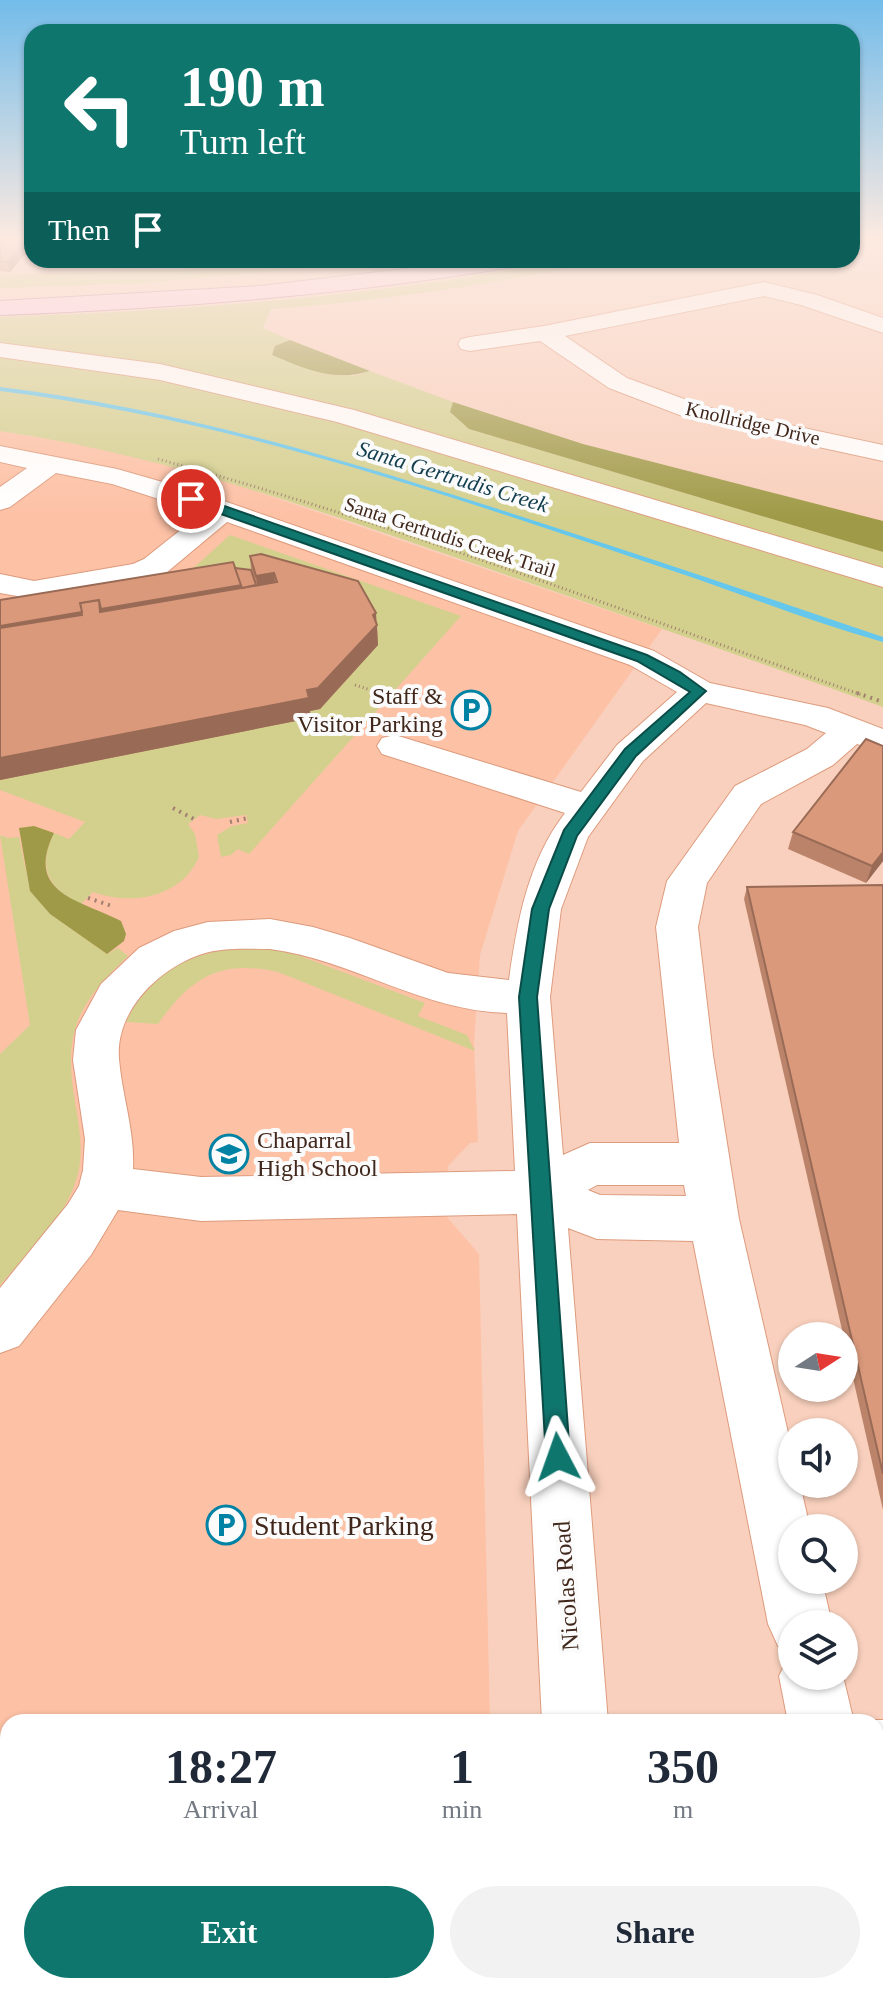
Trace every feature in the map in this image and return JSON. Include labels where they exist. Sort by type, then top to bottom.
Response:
[{"type":"street","points":[[470,344],[548,332]]},
{"type":"street","name":"Knollridge Drive","points":[[544,333],[618,383],[699,413],[883,453]]},
{"type":"street","points":[[0,350],[160,372],[345,416],[883,578]]},
{"type":"street","points":[[0,454],[117,477],[223,510],[642,658],[699,691],[815,716],[867,735]]},
{"type":"street","points":[[0,501],[52,463]]},
{"type":"street","points":[[0,583],[21,590],[34,590],[140,572],[155,566],[223,510]]},
{"type":"street","name":"Nicolas Road","points":[[574,1714],[528,997],[540,909],[570,834],[630,753],[699,691]]},
{"type":"street","points":[[797,1610],[714,1219],[677,927],[687,881],[748,795],[867,735]]},
{"type":"street","points":[[395,746],[589,808]]},
{"type":"street","points":[[0,1328],[83,1222],[104,1187],[110,1154],[96,1059],[97,1038],[110,1003],[141,966],[168,949],[223,935],[274,934],[301,938],[447,990],[528,997]]},
{"type":"street","points":[[541,1192],[590,1164],[705,1164]]},
{"type":"street","points":[[104,1187],[201,1199],[541,1192],[597,1217],[714,1219]]},
{"type":"street","points":[[814,1690],[819,1714]]},
{"type":"path","name":"Santa Gertrudis Creek Trail","points":[[146,456],[239,481],[539,581],[883,702]]},
{"type":"path","points":[[355,685],[383,694]]},
{"type":"path","points":[[173,808],[194,819]]},
{"type":"path","points":[[230,822],[248,818]]},
{"type":"path","points":[[88,898],[112,906]]},
{"type":"shaded area","points":[[0,332],[272,332],[290,340],[275,346],[272,355],[353,376],[370,371],[453,402],[450,412],[469,429],[883,552],[883,707],[408,541],[236,485],[120,454],[0,431]]},
{"type":"shaded area","points":[[290,340],[370,371],[332,374],[308,369],[272,355],[275,346]]},
{"type":"shaded area","points":[[453,402],[583,444],[883,521],[883,552],[469,429],[450,412]]},
{"type":"shaded area","name":"Chaparral High School","points":[[0,431],[102,448],[196,471],[662,629],[518,831],[480,955],[474,1044],[478,1142],[470,1143],[448,1166],[447,1217],[479,1254],[490,1714],[0,1714]]},
{"type":"shaded area","points":[[230,535],[461,616],[249,854],[238,849],[231,855],[221,857],[217,835],[232,826],[248,823],[246,815],[216,819],[200,815],[188,824],[195,834],[199,857],[180,882],[168,890],[138,898],[93,892],[81,904],[53,884],[46,867],[46,857],[54,833],[69,839],[85,822],[0,790],[0,780],[191,570]]},
{"type":"shaded area","points":[[34,826],[54,833],[47,853],[46,870],[51,882],[74,900],[121,921],[126,934],[124,941],[107,954],[50,914],[30,891],[19,828]]},
{"type":"shaded area","points":[[0,835],[19,837],[30,890],[50,914],[107,954],[118,948],[128,956],[86,1005],[73,1038],[72,1077],[81,1152],[74,1186],[47,1232],[0,1285],[0,1054],[30,1025]]},
{"type":"shaded area","points":[[230,948],[279,948],[425,1003],[418,1016],[467,1035],[475,1051],[278,972],[258,969],[223,970],[195,983],[158,1024],[126,1022],[152,979],[195,957]]},
{"type":"building","points":[[261,554],[358,581],[376,613],[373,615],[377,625],[318,688],[307,690],[309,698],[0,758],[0,628],[82,615],[80,603],[99,600],[100,612],[277,582],[274,573],[256,576],[250,556]]},
{"type":"building","points":[[233,562],[242,585],[101,609],[99,600],[80,603],[82,612],[0,626],[0,600]]},
{"type":"building","points":[[235,568],[251,570],[256,585],[242,588]]},
{"type":"building","points":[[866,739],[883,746],[883,852],[872,866],[793,832]]},
{"type":"building","points":[[883,885],[883,1474],[858,1366],[858,1322],[848,1322],[747,887]]},
{"type":"waterway","name":"Santa Gertrudis Creek","points":[[0,389],[146,412],[289,448],[509,514],[883,640]]},
{"type":"place","name":"Staff & Visitor Parking","points":[[471,710]]},
{"type":"place","name":"Chaparral High School","points":[[229,1154]]},
{"type":"place","name":"Student Parking","points":[[226,1525]]},
{"type":"route","points":[[191,499],[471,595],[642,658],[699,691],[630,753],[570,834],[540,909],[528,997],[558,1457]]}]
